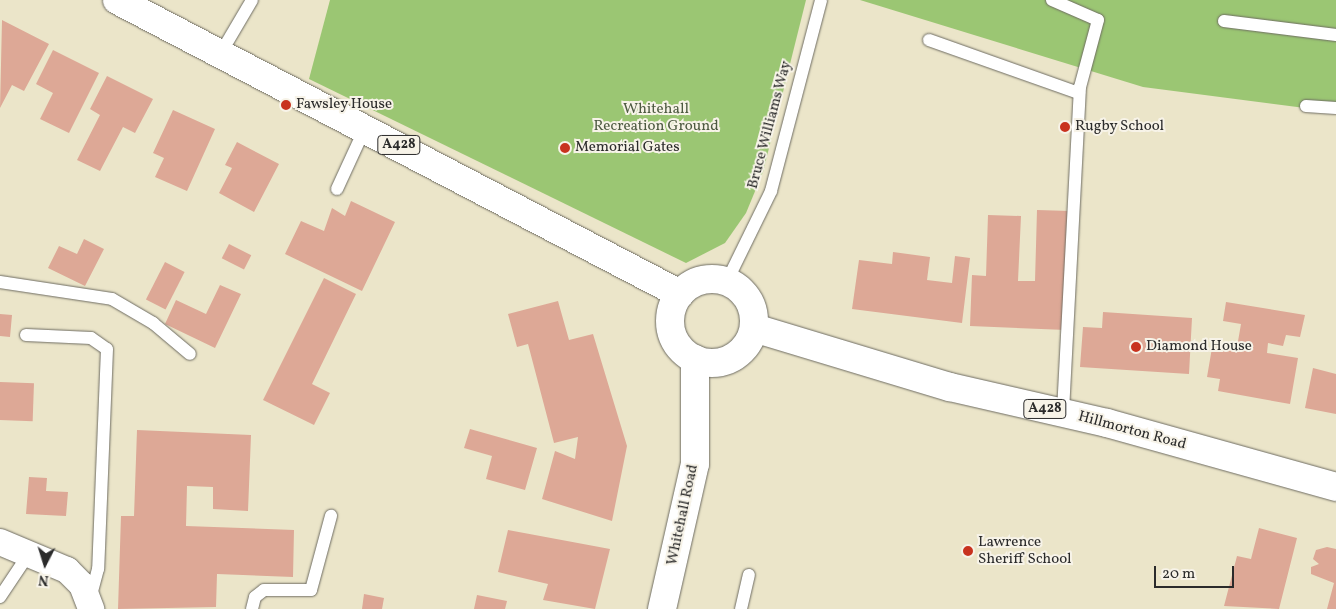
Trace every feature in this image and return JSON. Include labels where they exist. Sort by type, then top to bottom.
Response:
[{"type":"main road","name":"A428","points":[[128,2],[680,294]]},
{"type":"main road","points":[[701,280],[727,281],[749,300],[754,328],[750,340],[732,358],[707,363],[695,359],[684,352],[671,330],[673,305],[680,294],[701,280]]},
{"type":"main road","name":"Hillmorton Road","points":[[754,328],[950,386],[1063,413],[1336,487]]},
{"type":"main road","name":"Whitehall Road","points":[[662,609],[695,464],[695,359]]},
{"type":"street","points":[[0,542],[67,570],[82,586],[90,606]]},
{"type":"lane","name":"Bruce Williams Way","points":[[727,281],[771,191],[821,0]]},
{"type":"lane","points":[[1052,0],[1098,20],[1079,93],[1063,413]]},
{"type":"lane","points":[[222,51],[250,3]]},
{"type":"lane","points":[[1224,21],[1336,36]]},
{"type":"lane","points":[[929,40],[1079,93]]},
{"type":"lane","points":[[1306,106],[1336,108]]},
{"type":"lane","points":[[337,189],[365,128]]},
{"type":"lane","points":[[0,282],[112,300],[153,323],[190,354]]},
{"type":"lane","points":[[26,335],[91,338],[107,349],[98,569],[90,606]]},
{"type":"lane","points":[[252,609],[255,597],[264,590],[311,590],[331,516]]},
{"type":"lane","points":[[0,597],[28,555]]},
{"type":"lane","points":[[741,609],[749,575]]},
{"type":"green space","name":"Whitehall Recreation Ground","points":[[330,0],[806,0],[763,172],[746,213],[725,243],[686,263],[309,79]]},
{"type":"green space","points":[[860,0],[1336,0],[1336,112],[1143,87]]},
{"type":"building","points":[[2,20],[49,44],[24,91],[12,85],[0,108]]},
{"type":"building","points":[[53,50],[99,73],[69,133],[40,119],[53,93],[36,84]]},
{"type":"building","points":[[107,76],[153,99],[135,133],[123,127],[100,171],[77,160],[100,115],[90,109]]},
{"type":"building","points":[[173,110],[215,129],[187,191],[155,177],[164,158],[153,153]]},
{"type":"building","points":[[237,142],[279,164],[254,212],[219,193],[232,168],[225,165]]},
{"type":"building","points":[[351,201],[395,222],[362,291],[285,254],[301,221],[324,231],[332,208],[345,216]]},
{"type":"building","points":[[1037,210],[1070,211],[1066,330],[970,326],[972,275],[986,276],[988,215],[1021,216],[1018,281],[1035,281]]},
{"type":"building","points":[[84,239],[104,249],[85,286],[48,268],[59,246],[77,254]]},
{"type":"building","points":[[229,244],[251,255],[244,270],[222,258]]},
{"type":"building","points":[[893,252],[930,257],[927,280],[952,283],[955,256],[970,258],[962,323],[852,309],[859,260],[892,264]]},
{"type":"building","points":[[165,262],[185,272],[166,309],[146,299]]},
{"type":"building","points":[[324,278],[356,294],[312,384],[330,393],[314,425],[263,400]]},
{"type":"building","points":[[220,285],[241,294],[215,348],[165,324],[176,300],[206,314]]},
{"type":"building","points":[[558,301],[569,340],[593,334],[627,446],[612,521],[542,499],[555,451],[575,459],[578,437],[554,443],[528,344],[517,347],[508,314]]},
{"type":"building","points":[[1226,302],[1305,315],[1300,337],[1286,335],[1283,346],[1268,343],[1267,353],[1298,358],[1290,404],[1218,391],[1220,379],[1207,377],[1213,342],[1237,347],[1241,324],[1223,321]]},
{"type":"building","name":"Diamond House","points":[[1103,312],[1192,318],[1189,374],[1080,367],[1083,327],[1102,328]]},
{"type":"building","points":[[0,314],[12,315],[10,337],[0,336]]},
{"type":"building","points":[[1313,368],[1336,374],[1336,414],[1305,408]]},
{"type":"building","points":[[0,382],[34,383],[33,421],[0,420]]},
{"type":"building","points":[[470,429],[537,448],[525,490],[486,479],[492,456],[464,448]]},
{"type":"building","points":[[137,430],[251,435],[248,511],[213,509],[213,487],[187,486],[186,526],[294,530],[293,577],[217,574],[216,607],[118,609],[121,516],[134,516]]},
{"type":"building","points":[[29,477],[47,478],[46,491],[68,492],[66,516],[26,514]]},
{"type":"building","points":[[1259,528],[1297,538],[1279,609],[1224,606],[1237,556],[1251,559]]},
{"type":"building","points":[[508,530],[610,549],[595,609],[543,600],[548,584],[498,572]]},
{"type":"building","points":[[1327,547],[1336,549],[1336,609],[1327,609],[1334,583],[1311,574],[1311,567],[1319,564],[1313,559],[1316,550]]},
{"type":"building","points":[[364,594],[384,598],[382,609],[362,609]]},
{"type":"building","points":[[477,595],[507,601],[505,609],[474,609]]},
{"type":"place","name":"Fawsley House","points":[[286,105]]},
{"type":"place","name":"Rugby School","points":[[1065,127]]},
{"type":"place","name":"Memorial Gates","points":[[565,148]]},
{"type":"place","name":"Diamond House","points":[[1136,347]]},
{"type":"place","name":"Lawrence Sheriff School","points":[[968,551]]}]
